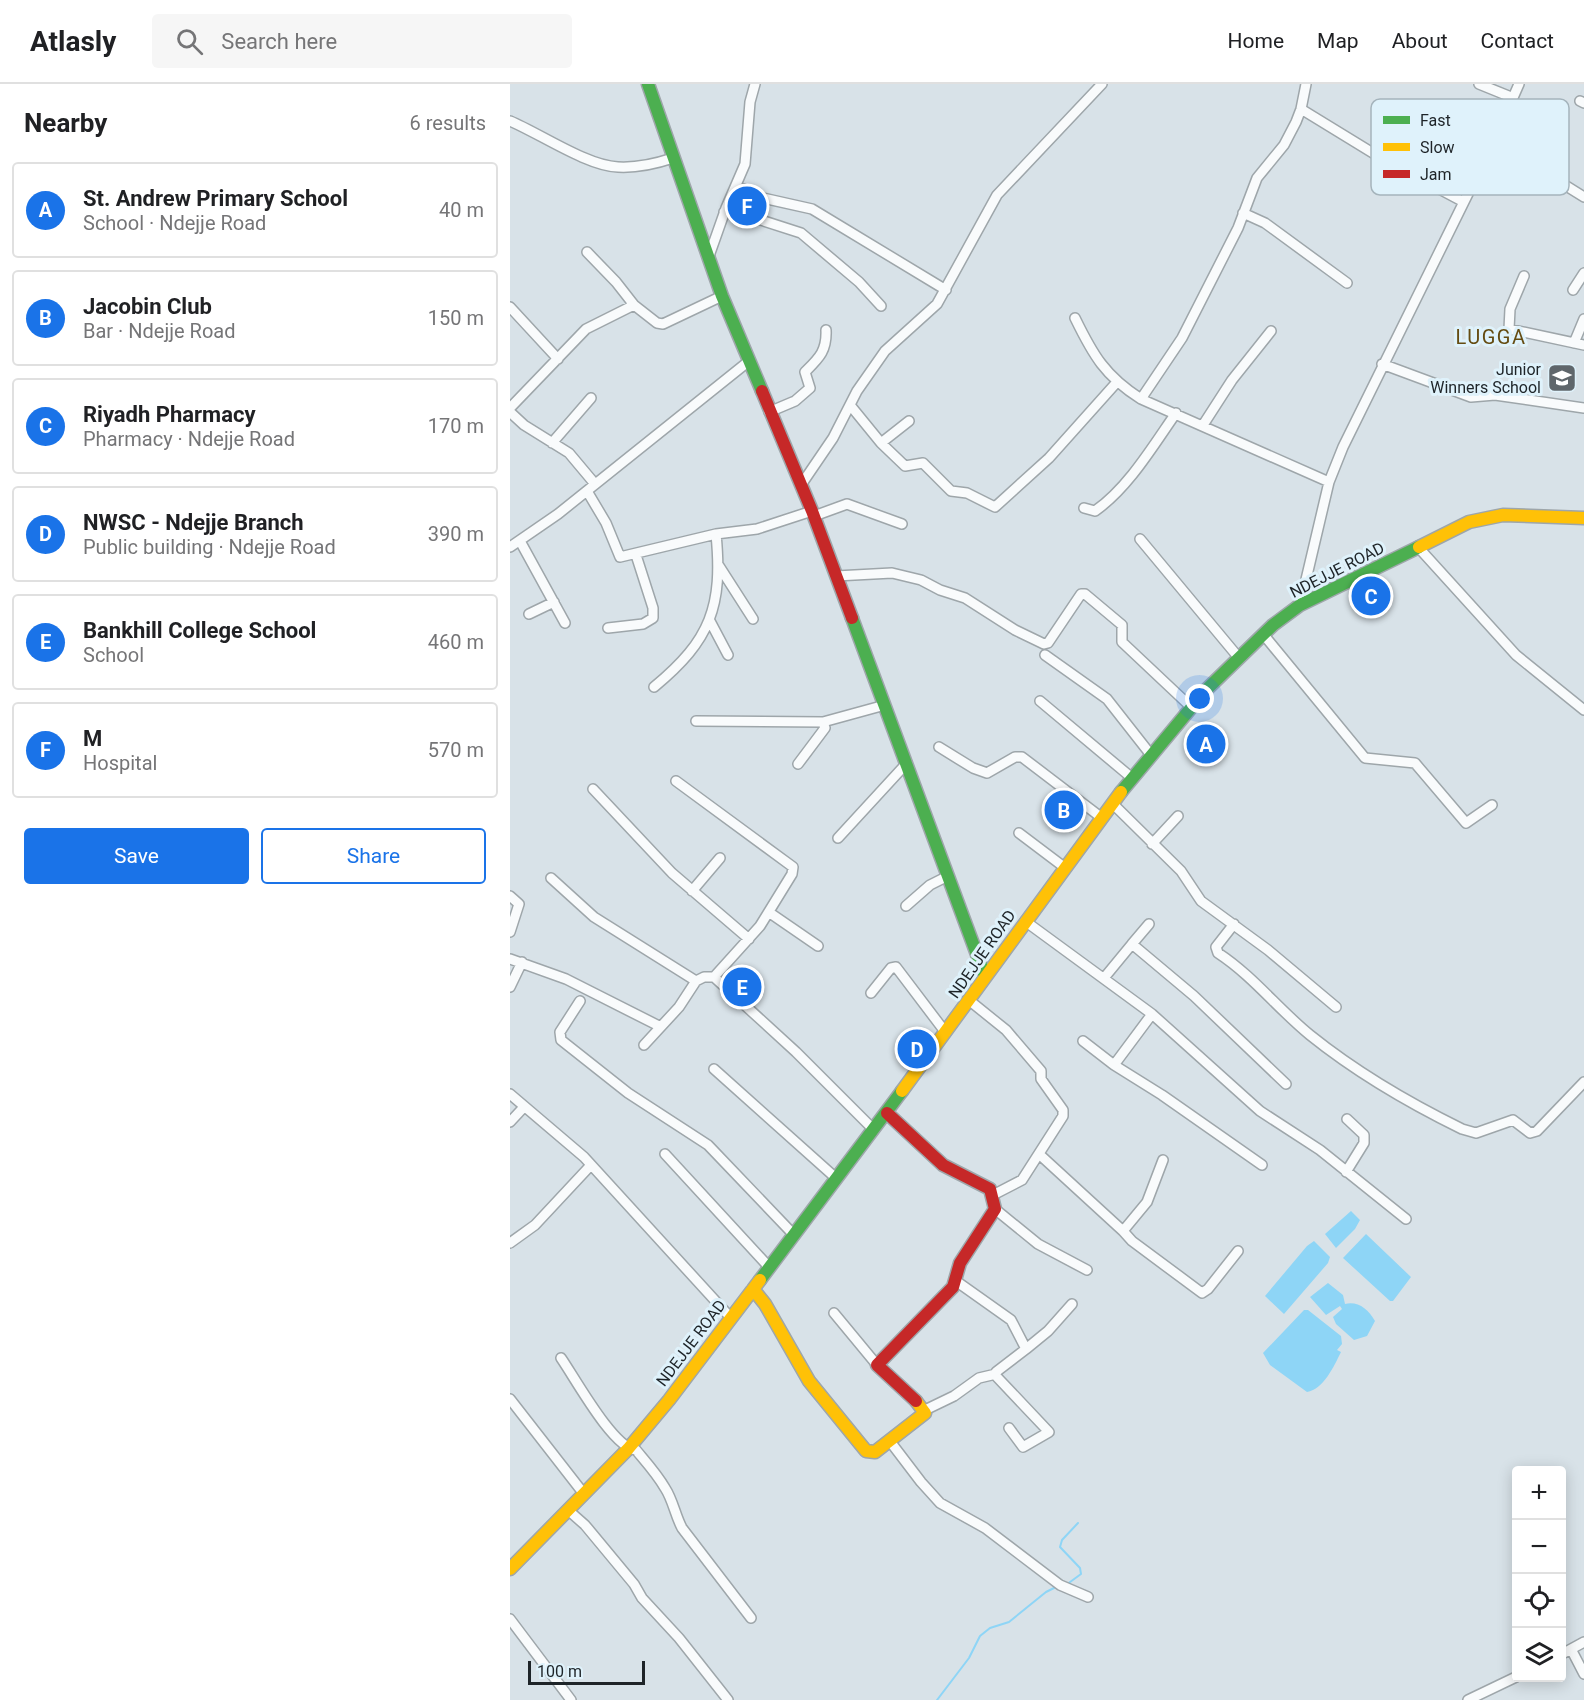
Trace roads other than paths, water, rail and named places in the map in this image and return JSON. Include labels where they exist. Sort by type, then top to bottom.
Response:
[{"type":"street","points":[[648,84],[722,297],[813,514],[985,976]]},
{"type":"street","points":[[709,256],[724,212],[745,164],[750,102],[755,84]]},
{"type":"street","points":[[801,485],[885,351],[937,304],[998,195],[1102,84]]},
{"type":"street","points":[[1141,399],[1182,338],[1244,213],[1257,178],[1284,145],[1301,110],[1306,84]]},
{"type":"street","points":[[1479,84],[1511,97],[1519,84]]},
{"type":"street","points":[[1301,110],[1371,153]]},
{"type":"street","points":[[510,121],[565,148],[615,167],[640,166],[673,158]]},
{"type":"street","points":[[737,186],[762,198],[812,209],[946,290]]},
{"type":"street","points":[[1569,188],[1584,197]]},
{"type":"street","points":[[1451,195],[1462,201]]},
{"type":"street","points":[[1299,605],[1329,482],[1382,364],[1465,195]]},
{"type":"street","points":[[724,212],[736,212],[801,233],[859,282],[881,306]]},
{"type":"street","points":[[1244,213],[1265,223],[1347,283]]},
{"type":"street","points":[[587,252],[634,305],[657,323],[663,324],[722,297]]},
{"type":"street","points":[[1524,276],[1510,309],[1509,329],[1579,344],[1584,319]]},
{"type":"street","points":[[1573,290],[1584,276]]},
{"type":"street","points":[[595,484],[569,453],[524,425],[510,410],[586,329],[634,305]]},
{"type":"street","points":[[510,307],[558,359]]},
{"type":"street","points":[[1075,318],[1097,361],[1117,382],[1141,399],[1203,424],[1329,482]]},
{"type":"street","points":[[769,412],[795,400],[810,388],[805,372],[822,355],[826,344],[826,330]]},
{"type":"street","points":[[1203,424],[1232,380],[1271,331]]},
{"type":"street","points":[[510,547],[587,491],[749,361]]},
{"type":"street","points":[[1382,364],[1471,397],[1495,395],[1584,408]]},
{"type":"street","points":[[850,405],[881,443],[905,466],[923,463],[951,491],[967,493],[995,507],[1049,458],[1117,382]]},
{"type":"street","points":[[552,443],[591,398]]},
{"type":"street","points":[[1084,508],[1093,511],[1102,505],[1125,481],[1176,413]]},
{"type":"street","points":[[881,443],[909,421]]},
{"type":"street","points":[[587,491],[606,523],[616,554],[620,557],[716,534],[758,529],[847,504],[902,524]]},
{"type":"street","name":"NDEJJE ROAD","points":[[511,1566],[628,1449],[887,1113],[1112,803],[1191,707],[1263,634],[1299,605],[1469,522],[1488,516],[1584,518]]},
{"type":"street","points":[[654,687],[693,651],[710,621],[719,565],[716,534]]},
{"type":"street","points":[[1140,539],[1239,658]]},
{"type":"street","points":[[520,541],[566,623]]},
{"type":"street","points":[[1418,547],[1516,656],[1584,710]]},
{"type":"street","points":[[608,627],[643,624],[653,618],[653,608],[636,555]]},
{"type":"street","points":[[719,565],[753,620]]},
{"type":"street","points":[[836,576],[892,573],[921,580],[940,590],[965,598],[1016,630],[1044,644],[1048,643],[1081,594],[1084,594],[1122,625],[1122,642],[1191,707]]},
{"type":"street","points":[[529,614],[554,602]]},
{"type":"street","points":[[710,621],[728,655]]},
{"type":"street","points":[[1263,634],[1362,756],[1369,760],[1415,762],[1466,823],[1492,805]]},
{"type":"street","points":[[1045,655],[1107,699],[1151,755]]},
{"type":"street","points":[[1040,701],[1132,778]]},
{"type":"street","points":[[696,721],[823,722],[885,705]]},
{"type":"street","points":[[798,764],[825,728],[823,722]]},
{"type":"street","points":[[939,747],[973,768],[987,773],[1015,757],[1022,757],[1102,818]]},
{"type":"street","points":[[838,838],[907,763]]},
{"type":"street","points":[[676,781],[793,867],[792,874],[770,913],[714,977]]},
{"type":"street","points":[[593,789],[692,891],[749,939]]},
{"type":"street","points":[[1112,803],[1185,876],[1201,901],[1234,924],[1336,1007]]},
{"type":"street","points":[[1152,844],[1178,816]]},
{"type":"street","points":[[1019,833],[1064,867]]},
{"type":"street","points":[[692,891],[720,858]]},
{"type":"street","points":[[906,906],[930,885],[948,876]]},
{"type":"street","points":[[551,878],[594,917],[696,981]]},
{"type":"street","points":[[510,896],[519,904],[510,932]]},
{"type":"street","points":[[770,913],[818,946]]},
{"type":"street","points":[[1025,921],[1152,1014],[1260,1111],[1320,1150],[1406,1219]]},
{"type":"street","points":[[1104,978],[1149,924]]},
{"type":"street","points":[[1234,924],[1216,947],[1218,953],[1249,976],[1311,1036],[1363,1073],[1462,1129],[1476,1133],[1513,1120],[1530,1133],[1537,1131],[1584,1082]]},
{"type":"street","points":[[1132,944],[1194,996],[1286,1084]]},
{"type":"street","points":[[510,958],[566,979],[659,1026]]},
{"type":"street","points":[[510,987],[522,962]]},
{"type":"street","points":[[871,993],[891,968],[896,967],[946,1033]]},
{"type":"street","points":[[644,1045],[679,1006],[696,981],[704,977],[714,977],[796,1052],[874,1130]]},
{"type":"street","points":[[580,1001],[560,1032],[561,1040],[628,1093],[708,1146],[794,1235]]},
{"type":"street","points":[[970,1001],[1006,1030],[1041,1071],[1041,1079],[1061,1106],[1063,1116],[1022,1180],[993,1195]]},
{"type":"street","points":[[1114,1065],[1152,1014]]},
{"type":"street","points":[[1083,1041],[1114,1065],[1162,1095],[1262,1165]]},
{"type":"street","points":[[714,1069],[837,1179]]},
{"type":"street","points":[[510,1094],[591,1165],[731,1318]]},
{"type":"street","points":[[510,1122],[524,1107]]},
{"type":"street","points":[[877,1365],[936,1305],[956,1281],[960,1263],[995,1209],[993,1195],[984,1185],[943,1165],[887,1113]]},
{"type":"street","points":[[1346,1172],[1364,1143],[1364,1135],[1347,1119]]},
{"type":"street","points":[[665,1154],[769,1267]]},
{"type":"street","points":[[1039,1154],[1123,1231],[1202,1293],[1208,1289],[1238,1251]]},
{"type":"street","points":[[1123,1231],[1147,1203],[1163,1160]]},
{"type":"street","points":[[510,1243],[535,1225],[591,1165]]},
{"type":"street","points":[[995,1209],[1038,1244],[1087,1270]]},
{"type":"street","points":[[956,1281],[1011,1320],[1026,1348]]},
{"type":"street","points":[[753,1289],[763,1299],[791,1354],[809,1382],[850,1434],[869,1453],[875,1452],[925,1410],[954,1396],[979,1378],[996,1374],[1048,1332],[1072,1304]]},
{"type":"street","points":[[834,1313],[877,1365],[925,1410]]},
{"type":"street","points":[[561,1358],[587,1400],[628,1449],[636,1450],[654,1472],[667,1490],[673,1513],[682,1528],[751,1618]]},
{"type":"street","points":[[996,1374],[1049,1432],[1023,1447],[1009,1428]]},
{"type":"street","points":[[510,1399],[584,1494]]},
{"type":"street","points":[[889,1440],[940,1503],[985,1528],[1060,1585],[1088,1597]]},
{"type":"street","points":[[568,1510],[585,1525],[634,1584],[642,1598],[679,1638],[728,1700]]},
{"type":"street","points":[[510,1619],[571,1700]]},
{"type":"street","points":[[1566,1652],[1584,1642]]},
{"type":"street","points":[[1571,1649],[1584,1674]]},
{"type":"street","points":[[1468,1700],[1512,1679]]},
{"type":"water","points":[[1351,1211],[1360,1220],[1355,1229],[1336,1248],[1325,1234]]},
{"type":"water","points":[[1366,1234],[1411,1277],[1393,1301],[1390,1301],[1343,1258]]},
{"type":"water","points":[[1314,1241],[1330,1257],[1328,1263],[1284,1314],[1265,1296],[1307,1246]]},
{"type":"water","points":[[1328,1283],[1343,1295],[1345,1304],[1358,1305],[1366,1310],[1375,1321],[1367,1336],[1354,1340],[1336,1324],[1333,1317],[1342,1309],[1340,1306],[1326,1315],[1310,1297]]},
{"type":"water","points":[[1304,1310],[1308,1310],[1341,1336],[1342,1344],[1337,1350],[1341,1352],[1328,1376],[1313,1390],[1307,1392],[1270,1365],[1263,1353]]},
{"type":"waterway","points":[[1066,1585],[1081,1574],[1080,1568],[1060,1547],[1062,1540],[1078,1523]]},
{"type":"waterway","points":[[937,1700],[969,1658],[980,1636],[990,1628],[1009,1622],[1046,1592],[1058,1586]]},
{"type":"place","name":"M","points":[[747,206]]},
{"type":"place","name":"Junior Winners School","points":[[1562,378]]},
{"type":"place","name":"Riyadh Pharmacy","points":[[1371,596]]},
{"type":"place","name":"St. Andrew Primary School","points":[[1206,744]]},
{"type":"place","name":"Jacobin Club","points":[[1064,810]]},
{"type":"place","name":"Bankhill College School","points":[[742,987]]},
{"type":"place","name":"NWSC - Ndejje Branch","points":[[917,1049]]},
{"type":"district","name":"LUGGA","points":[[1491,337]]}]
